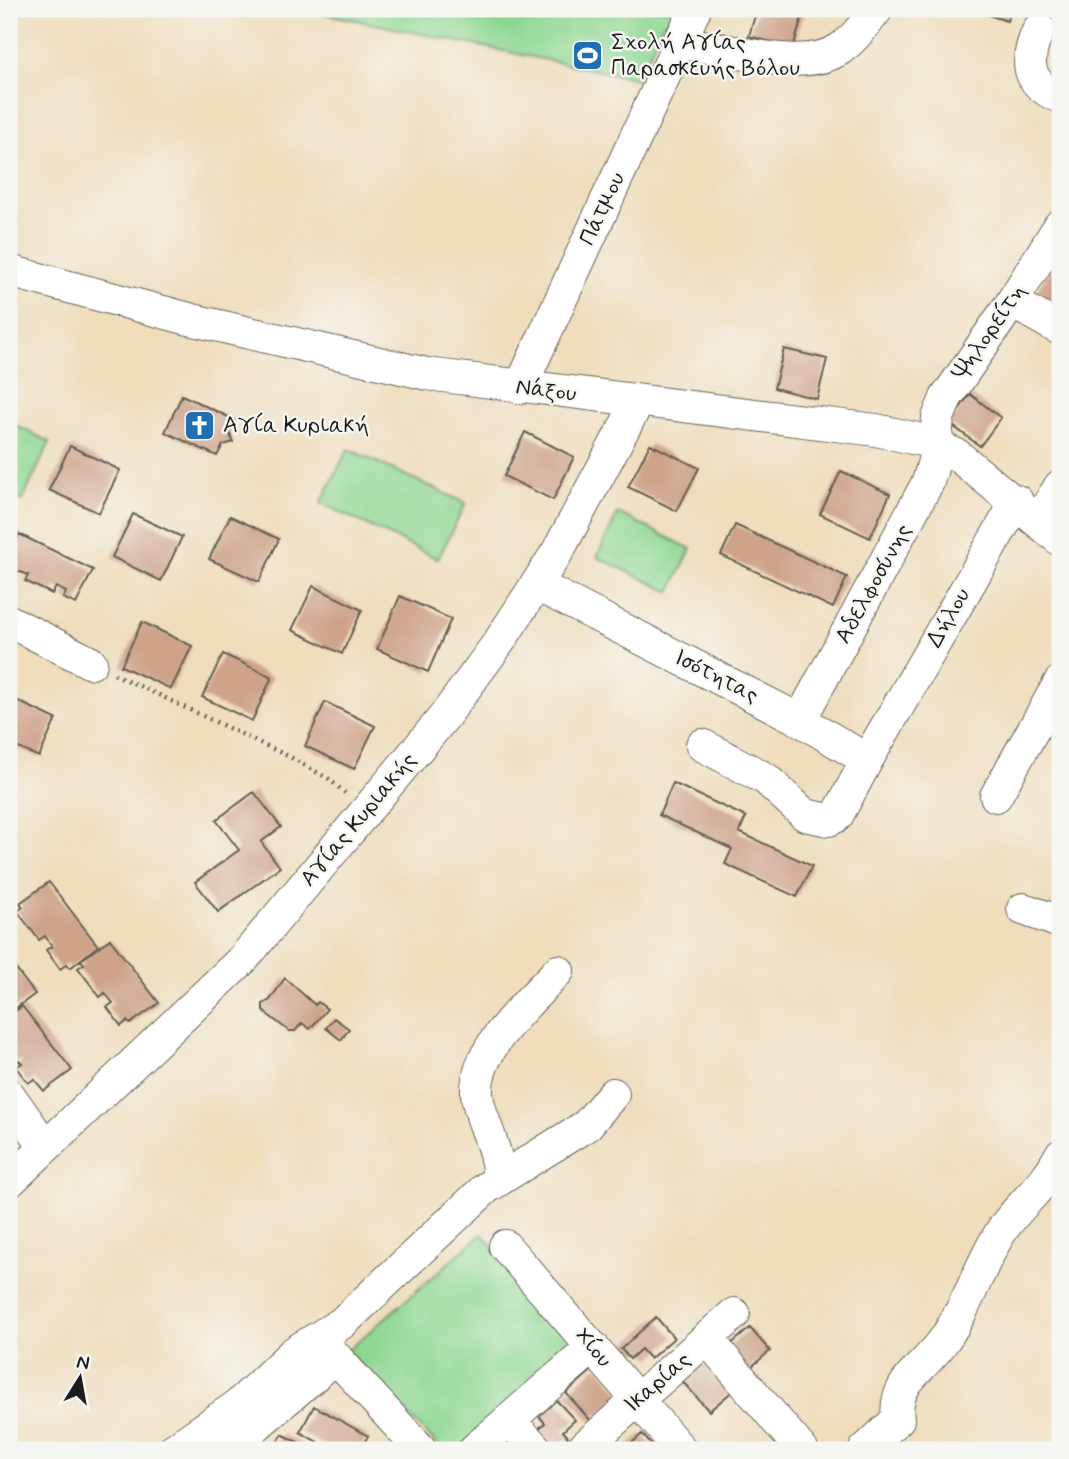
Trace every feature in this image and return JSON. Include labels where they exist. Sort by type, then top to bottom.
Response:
[{"type":"street","points":[[687,27],[800,60],[823,57],[839,50],[858,34],[877,9]]},
{"type":"street","name":"Πάτμου","points":[[520,388],[687,27]]},
{"type":"street","points":[[1039,29],[1030,48],[1028,64],[1040,84],[1060,97]]},
{"type":"street","name":"Ψηλορείτη","points":[[935,444],[938,418],[946,398],[1012,302],[1060,225]]},
{"type":"street","name":"Νάξου","points":[[9,271],[76,291],[322,352],[427,374],[520,388],[876,430],[935,444],[957,455],[1039,520]]},
{"type":"street","points":[[1012,302],[1060,329]]},
{"type":"street","name":"Αγίας Κυριακής","points":[[9,1182],[243,959],[444,717],[537,585],[638,402]]},
{"type":"street","name":"Αδελφοσύνης","points":[[800,720],[928,482],[935,444]]},
{"type":"street","name":"Δήλου","points":[[702,745],[766,779],[805,815],[829,820],[837,816],[875,747],[1039,520],[1060,486]]},
{"type":"street","name":"Ισότητας","points":[[537,585],[800,720],[875,747]]},
{"type":"street","points":[[9,621],[91,663]]},
{"type":"street","points":[[996,796],[1060,682]]},
{"type":"street","points":[[1023,909],[1060,922]]},
{"type":"street","points":[[499,1179],[496,1149],[478,1100],[478,1077],[492,1046],[558,971]]},
{"type":"street","points":[[228,1450],[328,1348],[356,1310],[499,1179],[580,1131],[613,1094]]},
{"type":"street","points":[[9,1095],[45,1146]]},
{"type":"street","points":[[865,1450],[898,1419],[896,1403],[903,1386],[944,1341],[1006,1225],[1040,1190],[1060,1156]]},
{"type":"street","name":"Χίου","points":[[505,1246],[681,1450]]},
{"type":"street","name":"Ικαρίας","points":[[581,1450],[708,1340],[734,1314]]},
{"type":"street","points":[[708,1340],[802,1450]]},
{"type":"street","points":[[474,1450],[593,1347]]},
{"type":"street","points":[[328,1348],[404,1445]]},
{"type":"street","points":[[173,1450],[237,1406],[293,1353],[328,1348]]},
{"type":"street","points":[[509,1420],[537,1450]]},
{"type":"path","points":[[91,663],[290,757],[329,779],[366,810]]},
{"type":"green space","name":"Σχολή Αγίας Παρασκευής Βόλου","points":[[302,9],[706,9],[696,33],[664,22],[638,79]]},
{"type":"green space","points":[[9,422],[50,442],[22,501],[9,495]]},
{"type":"green space","points":[[348,449],[466,503],[438,559],[321,503]]},
{"type":"green space","points":[[618,513],[691,549],[670,592],[597,557]]},
{"type":"green space","points":[[482,1234],[582,1344],[458,1450],[442,1450],[347,1351]]},
{"type":"building","points":[[757,9],[804,11],[793,48],[749,36]]},
{"type":"building","points":[[970,9],[1011,9],[1007,21]]},
{"type":"building","points":[[1053,265],[1060,269],[1060,318],[1031,299]]},
{"type":"building","points":[[784,349],[827,359],[817,399],[774,388]]},
{"type":"building","points":[[970,394],[1001,418],[980,446],[949,423]]},
{"type":"building","name":"Αγία Κυριακή","points":[[182,395],[235,420],[229,432],[233,442],[223,445],[217,456],[165,432]]},
{"type":"building","points":[[525,432],[574,457],[553,500],[504,476]]},
{"type":"building","points":[[650,444],[699,468],[677,511],[628,487]]},
{"type":"building","points":[[70,446],[120,470],[99,513],[49,490]]},
{"type":"building","points":[[841,471],[890,494],[870,538],[820,514]]},
{"type":"building","points":[[133,514],[182,537],[161,581],[112,557]]},
{"type":"building","points":[[230,516],[279,539],[259,582],[209,559]]},
{"type":"building","points":[[735,525],[847,577],[833,608],[721,555]]},
{"type":"building","points":[[19,534],[93,570],[76,604],[63,598],[66,592],[56,587],[52,594],[25,581],[28,575],[18,571],[15,576],[9,573],[9,555]]},
{"type":"building","points":[[313,586],[362,610],[342,654],[292,630]]},
{"type":"building","points":[[400,596],[451,619],[428,672],[377,649]]},
{"type":"building","points":[[142,622],[192,646],[171,689],[121,666]]},
{"type":"building","points":[[223,654],[272,677],[252,721],[202,697]]},
{"type":"building","points":[[9,697],[56,719],[39,757],[16,747],[18,742],[9,738]]},
{"type":"building","points":[[325,702],[375,726],[354,769],[305,746]]},
{"type":"building","points":[[673,783],[746,817],[739,832],[812,866],[797,897],[725,864],[732,849],[659,815]]},
{"type":"building","points":[[254,792],[281,827],[261,842],[280,867],[218,912],[195,882],[239,850],[216,820]]},
{"type":"building","points":[[49,882],[98,946],[70,968],[67,964],[60,969],[46,950],[52,946],[45,936],[39,940],[17,911],[23,907],[20,903]]},
{"type":"building","points":[[110,939],[159,1003],[130,1024],[127,1021],[121,1026],[107,1007],[113,1003],[105,993],[100,997],[78,968],[84,964],[81,960]]},
{"type":"building","points":[[9,960],[35,994],[9,1013]]},
{"type":"building","points":[[285,978],[315,1005],[318,1002],[327,1009],[310,1029],[302,1023],[295,1031],[289,1031],[263,1011],[263,1004],[270,1000]]},
{"type":"building","points":[[22,1006],[72,1070],[44,1091],[34,1079],[28,1083],[16,1067],[22,1063],[19,1060],[13,1064],[9,1058],[9,1016]]},
{"type":"building","points":[[334,1018],[349,1029],[341,1040],[326,1028]]},
{"type":"building","points":[[656,1317],[674,1338],[650,1359],[641,1349],[630,1359],[621,1349]]},
{"type":"building","points":[[750,1328],[770,1351],[743,1374],[723,1351]]},
{"type":"building","points":[[706,1359],[734,1390],[709,1411],[682,1381]]},
{"type":"building","points":[[597,1366],[622,1394],[591,1421],[566,1393]]},
{"type":"building","points":[[556,1400],[575,1420],[563,1431],[568,1437],[554,1450],[536,1431],[545,1423],[539,1416]]},
{"type":"building","points":[[314,1406],[368,1436],[360,1450],[332,1450],[300,1432]]},
{"type":"building","points":[[282,1434],[313,1450],[273,1450]]},
{"type":"building","points":[[642,1434],[656,1450],[624,1450]]},
{"type":"place","name":"Σχολή Αγίας Παρασκευής Βόλου","points":[[588,56]]},
{"type":"place","name":"Αγία Κυριακή","points":[[200,426]]}]
